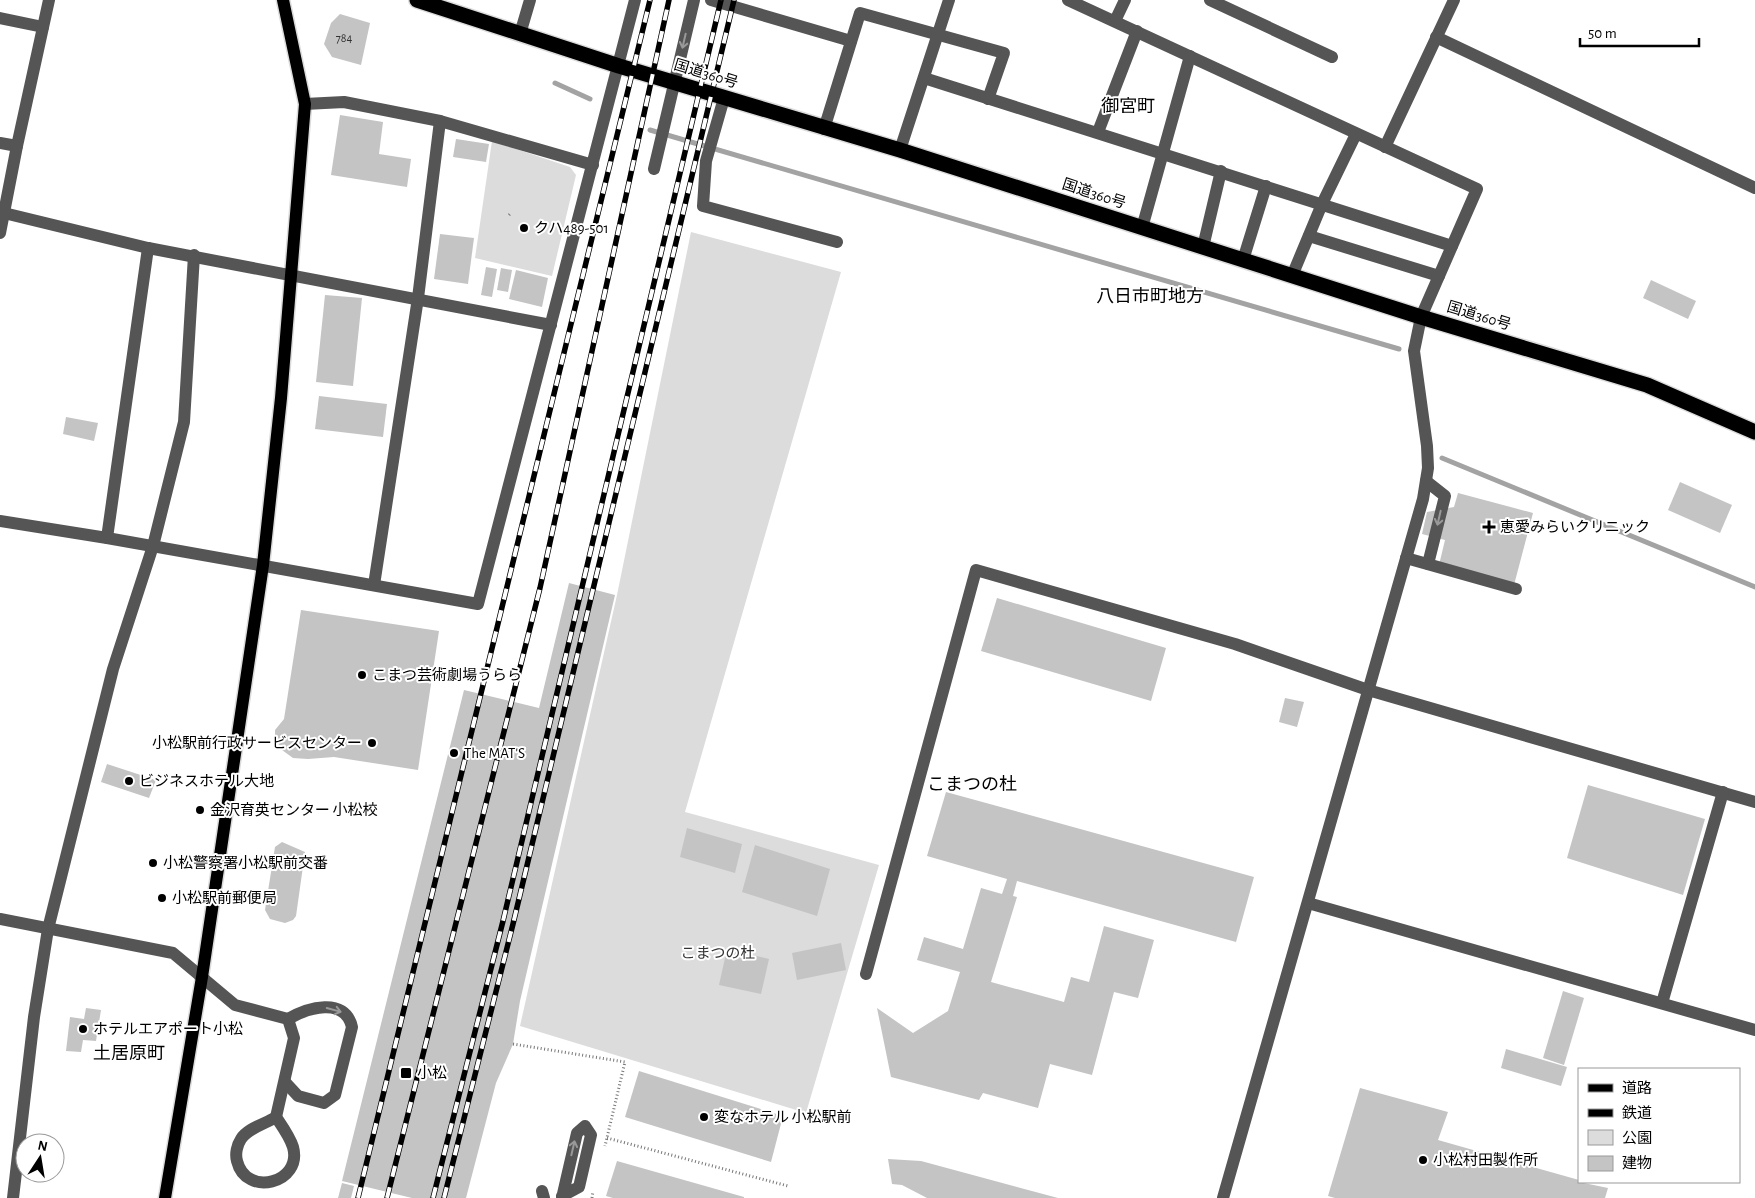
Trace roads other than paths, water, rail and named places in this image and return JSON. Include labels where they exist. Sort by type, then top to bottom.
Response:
[{"type":"highway","name":"国道360号","points":[[417,0],[619,66],[900,150],[1422,317],[1647,385],[1755,432]]},
{"type":"main road","points":[[165,1198],[202,978],[264,565],[292,275],[305,104],[283,0]]},
{"type":"street","points":[[0,233],[49,0]]},
{"type":"street","points":[[520,34],[530,0]]},
{"type":"street","points":[[0,521],[264,565],[478,604],[635,0]]},
{"type":"street","points":[[654,170],[694,0]]},
{"type":"street","points":[[711,0],[850,41]]},
{"type":"street","points":[[900,150],[949,0]]},
{"type":"street","points":[[1068,0],[1477,189],[1422,317],[1414,351],[1426,424],[1428,468],[1426,481],[1406,558],[1223,1198]]},
{"type":"street","points":[[1115,21],[1125,0]]},
{"type":"street","points":[[1210,0],[1332,57]]},
{"type":"street","points":[[1385,148],[1454,0]]},
{"type":"street","points":[[824,128],[860,13],[938,33],[1004,53],[988,99]]},
{"type":"street","points":[[0,18],[43,27]]},
{"type":"street","points":[[1098,132],[1137,31]]},
{"type":"street","points":[[1436,38],[1755,188]]},
{"type":"street","points":[[1142,228],[1190,56]]},
{"type":"street","points":[[924,78],[1452,246]]},
{"type":"street","points":[[724,98],[706,161],[703,206],[837,242]]},
{"type":"street","points":[[305,104],[344,102],[440,121],[593,165]]},
{"type":"street","points":[[374,585],[418,298],[440,121]]},
{"type":"street","points":[[1292,276],[1322,204],[1356,134]]},
{"type":"street","points":[[0,143],[17,146]]},
{"type":"street","points":[[1203,247],[1221,171]]},
{"type":"street","points":[[1243,260],[1266,186]]},
{"type":"street","points":[[4,213],[148,248],[194,255],[551,325]]},
{"type":"street","points":[[1309,236],[1439,276]]},
{"type":"street","points":[[106,538],[148,248]]},
{"type":"street","points":[[13,1198],[34,1017],[48,929],[113,669],[153,546],[184,422],[194,255]]},
{"type":"street","points":[[1426,481],[1444,496],[1428,564]]},
{"type":"street","points":[[1406,558],[1516,589]]},
{"type":"street","points":[[866,974],[976,570],[1235,644],[1368,690],[1755,802]]},
{"type":"street","points":[[1662,1003],[1723,792]]},
{"type":"street","points":[[1308,903],[1755,1030]]},
{"type":"street","points":[[0,918],[173,953],[235,1005],[288,1019],[304,1010],[319,1006],[340,1011],[350,1018],[352,1027],[335,1095],[324,1103],[298,1096],[285,1082]]},
{"type":"street","points":[[276,1117],[247,1132],[237,1148],[238,1166],[243,1174],[260,1183],[279,1180],[292,1166],[293,1147],[276,1117],[294,1038],[288,1019]]},
{"type":"street","points":[[585,1126],[592,1135],[580,1187],[562,1197],[577,1133],[585,1126]]},
{"type":"waterway","points":[[555,83],[590,99]]},
{"type":"waterway","points":[[650,130],[1399,349]]},
{"type":"waterway","points":[[1442,458],[1755,587]]},
{"type":"railway","points":[[358,1198],[650,0]]},
{"type":"railway","points":[[387,1198],[540,588],[669,0]]},
{"type":"railway","points":[[433,1198],[503,921],[721,0]]},
{"type":"railway","points":[[444,1198],[513,924],[734,0]]},
{"type":"place","name":"クハ489-501","points":[[524,228]]},
{"type":"place","name":"恵愛みらいクリニック","points":[[1489,527]]},
{"type":"place","name":"こまつ芸術劇場うらら","points":[[362,675]]},
{"type":"place","name":"小松駅前行政サービスセンター","points":[[372,743]]},
{"type":"place","name":"The MAT'S","points":[[454,753]]},
{"type":"place","name":"ビジネスホテル大地","points":[[129,781]]},
{"type":"place","name":"金沢育英センター 小松校","points":[[200,810]]},
{"type":"place","name":"小松警察署小松駅前交番","points":[[153,863]]},
{"type":"place","name":"小松駅前郵便局","points":[[162,898]]},
{"type":"place","name":"ホテルエアポート小松","points":[[83,1029]]},
{"type":"place","name":"小松","points":[[406,1073]]},
{"type":"place","name":"変なホテル 小松駅前","points":[[704,1117]]},
{"type":"place","name":"小松村田製作所","points":[[1423,1160]]},
{"type":"district","name":"御宮町","points":[[1128,107]]},
{"type":"district","name":"八日市町地方","points":[[1150,297]]},
{"type":"district","name":"こまつの杜","points":[[972,785]]},
{"type":"district","name":"土居原町","points":[[129,1054]]}]
